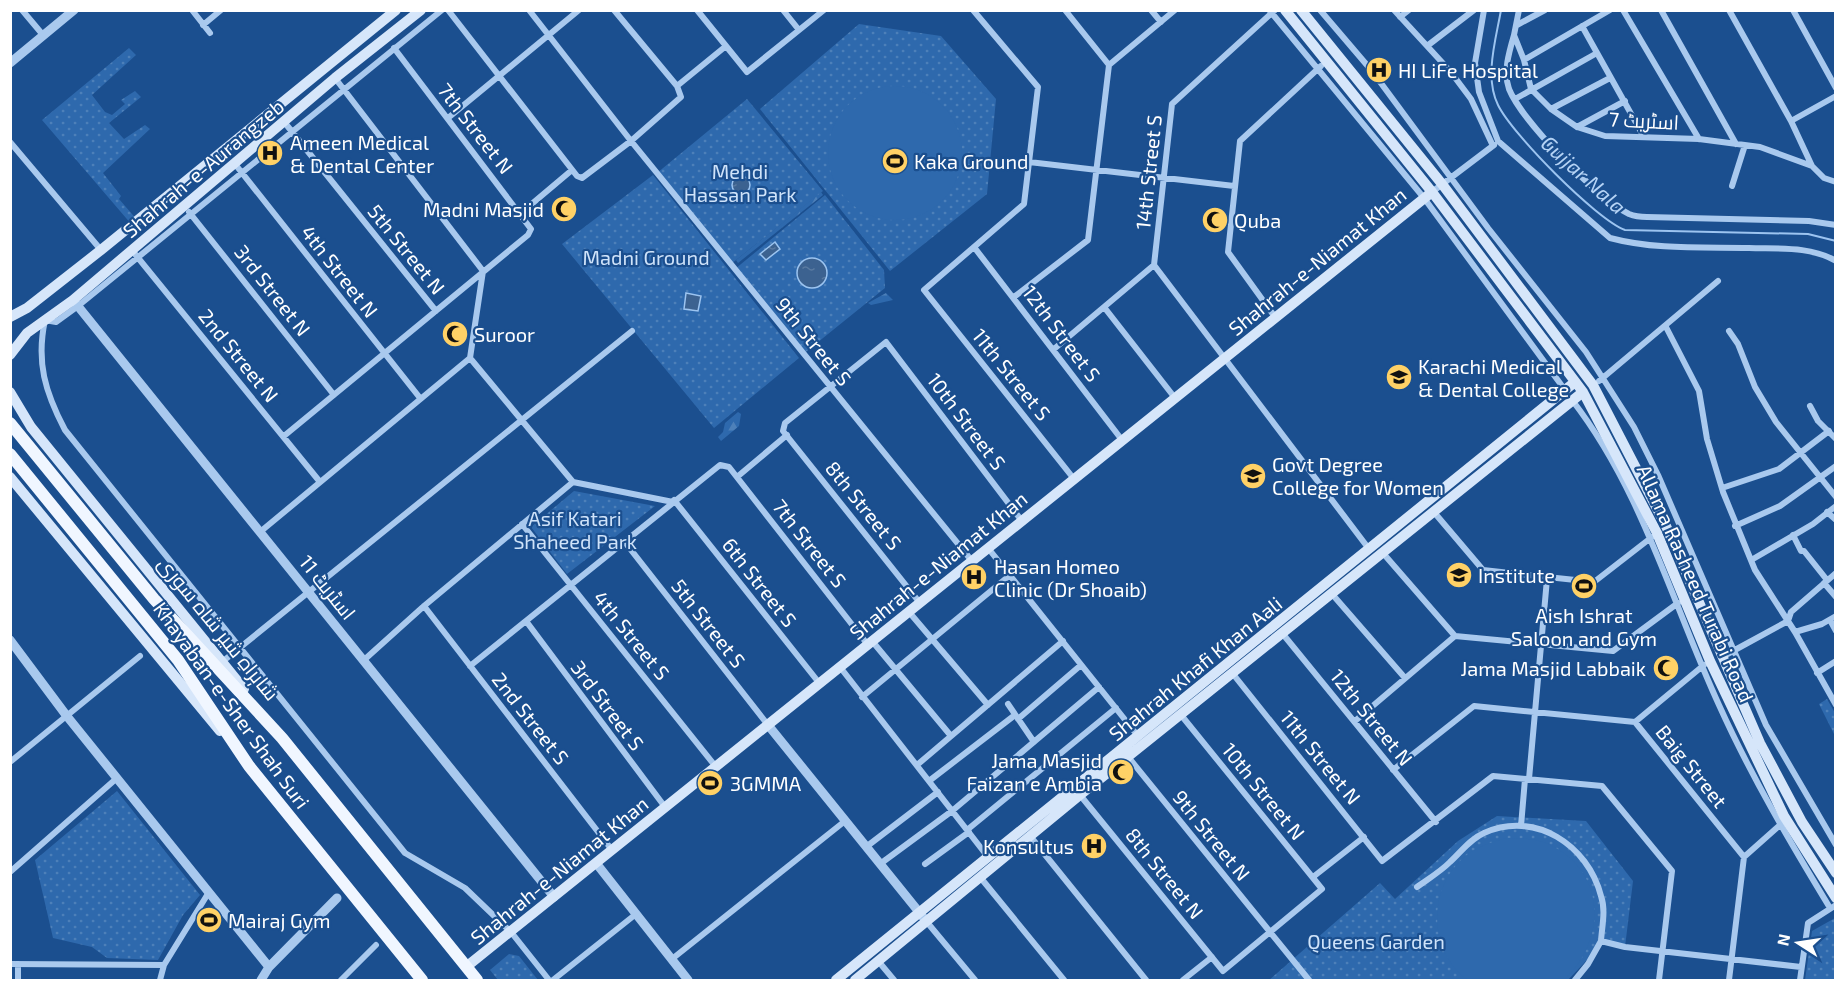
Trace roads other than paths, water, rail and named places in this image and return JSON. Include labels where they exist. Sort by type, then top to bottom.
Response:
[{"type":"main road","name":"Shahrah-e-Aurangzeb","points":[[10,355],[27,333],[76,303],[188,210],[235,164],[335,78],[421,10]]},
{"type":"main road","name":"Allama Rasheed Turabi Road","points":[[1285,10],[1328,60],[1428,195],[1579,387],[1654,535],[1681,601],[1712,661],[1784,816],[1836,898]]},
{"type":"main road","name":"Allama Rasheed Turabi Road","points":[[1301,10],[1442,184],[1597,382],[1666,526],[1712,661],[1760,743],[1802,822],[1836,873]]},
{"type":"main road","name":"Shahrah-e-Aurangzeb","points":[[12,316],[101,250],[389,13]]},
{"type":"main road","name":"Shahrah-e-Niamat Khan","points":[[466,967],[1428,195]]},
{"type":"main road","name":"Shahrah Khafi Khan Aali","points":[[836,981],[980,877],[1129,758],[1138,742],[1181,715],[1232,669],[1282,633],[1330,590],[1369,549],[1565,390],[1579,387]]},
{"type":"main road","name":"Shahrah Khafi Khan Aali","points":[[855,981],[879,962],[988,857],[1382,552],[1572,400],[1579,387]]},
{"type":"main road","name":"شاہراہِ شیر شاہ سوری","points":[[10,393],[31,427],[282,738]]},
{"type":"main road","name":"Khayaban-e-Sher Shah Suri","points":[[10,423],[154,599]]},
{"type":"main road","name":"Khayaban-e-Sher Shah Suri","points":[[10,454],[178,660],[249,765],[422,981]]},
{"type":"main road","points":[[10,477],[249,765]]},
{"type":"main road","name":"شاہراہِ شیر شاہ سوری","points":[[154,599],[282,738]]},
{"type":"main road","name":"Khayaban-e-Sher Shah Suri","points":[[282,738],[477,981]]},
{"type":"street","points":[[22,10],[43,35]]},
{"type":"street","points":[[10,63],[74,10]]},
{"type":"street","points":[[203,25],[221,10]]},
{"type":"street","points":[[188,210],[242,173],[442,10]]},
{"type":"street","points":[[448,10],[572,170],[582,178],[631,141],[681,97],[677,86],[615,10]]},
{"type":"street","points":[[529,10],[631,141]]},
{"type":"street","points":[[448,118],[579,10]]},
{"type":"street","points":[[697,10],[747,72],[824,10]]},
{"type":"street","points":[[783,10],[799,30]]},
{"type":"street","points":[[973,10],[1038,87],[1024,204],[974,247]]},
{"type":"street","points":[[1065,10],[1109,65]]},
{"type":"street","points":[[1151,10],[1161,22]]},
{"type":"street","points":[[1014,297],[1088,240],[1109,65],[1175,10]]},
{"type":"street","points":[[1320,10],[1372,71],[1488,228],[1586,352],[1597,382],[1634,427],[1658,475],[1767,725],[1836,845]]},
{"type":"street","points":[[1394,10],[1471,99],[1480,120],[1495,143],[1610,238],[1632,244],[1678,247],[1796,249],[1826,255],[1836,261]]},
{"type":"street","points":[[1400,17],[1409,10]]},
{"type":"street","points":[[1427,46],[1474,10]]},
{"type":"street","points":[[1484,10],[1478,35],[1476,63],[1479,92],[1495,143]]},
{"type":"street","points":[[1519,10],[1506,69],[1509,88],[1515,99],[1528,122],[1599,192],[1631,215],[1809,221],[1836,225]]},
{"type":"street","points":[[1517,25],[1545,10]]},
{"type":"street","points":[[1524,60],[1610,10]]},
{"type":"street","points":[[1623,10],[1699,140]]},
{"type":"street","points":[[1660,10],[1736,144]]},
{"type":"street","points":[[1729,10],[1791,121],[1812,166]]},
{"type":"street","points":[[1793,10],[1836,88]]},
{"type":"street","points":[[194,11],[210,33]]},
{"type":"street","points":[[1272,11],[1428,195],[1565,390]]},
{"type":"street","name":"14th Street S","points":[[1154,265],[1172,104],[1272,11]]},
{"type":"street","points":[[1582,26],[1644,137]]},
{"type":"street","name":"اسٹریٹ 7","points":[[1514,35],[1532,89],[1551,109],[1577,126],[1605,136],[1699,140],[1760,147],[1812,166],[1824,178],[1836,182]]},
{"type":"street","points":[[677,86],[726,46]]},
{"type":"street","name":"7th Street N","points":[[394,48],[531,229],[528,235],[483,271]]},
{"type":"street","points":[[1515,99],[1597,53]]},
{"type":"street","points":[[1275,317],[1228,252],[1234,186],[1243,136],[1328,60]]},
{"type":"street","points":[[260,532],[470,358],[483,271],[335,78]]},
{"type":"street","points":[[1551,109],[1610,78]]},
{"type":"street","points":[[1791,121],[1836,96]]},
{"type":"street","points":[[1577,126],[1624,101]]},
{"type":"street","points":[[1480,120],[1487,116]]},
{"type":"street","name":"5th Street N","points":[[285,123],[436,311]]},
{"type":"street","name":"9th Street S","points":[[631,141],[972,561]]},
{"type":"street","points":[[10,142],[101,250]]},
{"type":"street","points":[[1428,195],[1495,143]]},
{"type":"street","points":[[1732,186],[1745,145]]},
{"type":"street","points":[[1029,162],[1234,186]]},
{"type":"street","name":"4th Street N","points":[[235,164],[420,398]]},
{"type":"street","points":[[521,213],[572,170]]},
{"type":"street","name":"3rd Street N","points":[[188,210],[334,395]]},
{"type":"street","name":"11th Street S","points":[[974,247],[924,290],[1074,479]]},
{"type":"street","name":"12th Street S","points":[[974,247],[1122,440]]},
{"type":"street","name":"2nd Street N","points":[[135,254],[320,482]]},
{"type":"street","points":[[1054,349],[1154,265],[1369,549]]},
{"type":"street","points":[[284,436],[483,271]]},
{"type":"street","points":[[1579,387],[1597,382],[1666,327],[1718,281]]},
{"type":"street","name":"اسٹریٹ 11","points":[[76,303],[554,897]]},
{"type":"street","points":[[1104,307],[1175,398]]},
{"type":"street","points":[[45,320],[40,344],[42,372],[52,404],[65,430],[238,649],[405,853],[465,888],[510,932],[549,981]]},
{"type":"street","points":[[1666,327],[1699,391],[1707,439],[1722,488],[1736,526],[1753,559],[1755,570],[1795,632],[1836,705]]},
{"type":"street","points":[[222,662],[632,331]]},
{"type":"street","points":[[1729,331],[1738,344],[1764,403],[1819,479],[1836,497]]},
{"type":"street","name":"10th Street S","points":[[829,386],[886,342],[1022,521]]},
{"type":"street","points":[[470,358],[573,482],[673,501]]},
{"type":"street","name":"8th Street S","points":[[829,386],[783,427],[920,603]]},
{"type":"street","points":[[1433,510],[1483,570],[1547,579],[1594,582],[1654,535],[1598,434],[1572,400]]},
{"type":"street","points":[[1810,406],[1818,421],[1836,439]]},
{"type":"street","points":[[1722,488],[1779,469],[1828,431]]},
{"type":"street","points":[[737,477],[787,435]]},
{"type":"street","name":"7th Street S","points":[[673,501],[717,465],[729,467],[870,643],[896,669],[951,736]]},
{"type":"street","points":[[1736,526],[1780,506],[1836,466]]},
{"type":"street","points":[[364,660],[424,606],[573,482]]},
{"type":"street","points":[[470,666],[673,501]]},
{"type":"street","name":"6th Street S","points":[[673,501],[820,684]]},
{"type":"street","points":[[1753,559],[1793,536],[1836,506]]},
{"type":"street","points":[[1827,512],[1836,520]]},
{"type":"street","name":"4th Street S","points":[[522,524],[716,767]]},
{"type":"street","points":[[1793,536],[1801,551],[1804,551],[1836,597]]},
{"type":"street","name":"5th Street S","points":[[624,541],[768,725]]},
{"type":"street","points":[[988,548],[1100,687],[1138,742]]},
{"type":"street","points":[[1382,552],[1455,636],[1613,651],[1681,601]]},
{"type":"street","points":[[1635,722],[1712,661],[1788,621],[1791,612],[1836,573]]},
{"type":"street","points":[[862,697],[1009,576]]},
{"type":"street","points":[[1521,826],[1547,579]]},
{"type":"street","points":[[1330,590],[1405,678]]},
{"type":"street","name":"2nd Street S","points":[[424,606],[612,850]]},
{"type":"street","points":[[909,612],[988,705]]},
{"type":"street","points":[[1795,632],[1833,618],[1836,631]]},
{"type":"street","name":"3rd Street S","points":[[526,621],[665,807]]},
{"type":"street","name":"12th Street N","points":[[1282,633],[1436,822]]},
{"type":"street","points":[[1355,721],[1455,636]]},
{"type":"street","points":[[917,765],[1063,641]]},
{"type":"street","points":[[13,648],[269,967]]},
{"type":"street","points":[[10,762],[140,656]]},
{"type":"street","points":[[1712,661],[1737,744],[1780,825],[1833,907],[1808,922],[1800,981]]},
{"type":"street","points":[[1817,673],[1836,661]]},
{"type":"street","points":[[929,781],[1017,717],[1081,664]]},
{"type":"street","points":[[840,667],[988,857]]},
{"type":"street","name":"11th Street N","points":[[1232,669],[1382,861],[1436,822]]},
{"type":"street","points":[[880,864],[952,811],[1100,687]]},
{"type":"street","points":[[1008,704],[1034,742]]},
{"type":"street","name":"Baig Street","points":[[1393,770],[1474,706],[1635,722],[1744,857]]},
{"type":"street","points":[[925,864],[1116,708]]},
{"type":"street","name":"10th Street N","points":[[1181,715],[1322,889],[1269,933]]},
{"type":"street","points":[[768,725],[975,981]]},
{"type":"street","name":"9th Street N","points":[[1129,758],[1309,981]]},
{"type":"street","points":[[1436,822],[1493,776],[1602,786],[1672,871],[1659,981]]},
{"type":"street","points":[[10,872],[117,778]]},
{"type":"street","points":[[866,847],[938,792]]},
{"type":"street","name":"8th Street N","points":[[1080,795],[1223,971],[1269,933]]},
{"type":"street","points":[[672,959],[845,821]]},
{"type":"street","points":[[1729,981],[1744,857],[1780,825]]},
{"type":"street","points":[[1417,887],[1449,864],[1468,843],[1485,833],[1521,826],[1556,834],[1575,849],[1592,873],[1603,905],[1600,941],[1588,964],[1575,981]]},
{"type":"street","points":[[1030,836],[1146,981]]},
{"type":"street","points":[[1313,877],[1364,837]]},
{"type":"street","points":[[596,863],[688,981]]},
{"type":"street","points":[[980,877],[1064,981]]},
{"type":"street","points":[[160,981],[164,965],[209,892]]},
{"type":"street","points":[[261,981],[269,967],[337,898]]},
{"type":"street","points":[[554,981],[636,914]]},
{"type":"street","points":[[1600,941],[1662,951],[1801,967]]},
{"type":"street","points":[[341,981],[376,945]]},
{"type":"street","points":[[1183,981],[1212,957]]},
{"type":"street","points":[[879,962],[894,981]]},
{"type":"street","points":[[18,981],[14,964],[164,965]]},
{"type":"water","points":[[741,176],[747,179],[750,185],[747,191],[741,194],[735,191],[732,185],[735,179]]},
{"type":"water","points":[[775,242],[780,249],[766,260],[760,254]]},
{"type":"water","points":[[812,258],[823,262],[827,273],[823,284],[812,288],[801,284],[797,273],[801,262]]},
{"type":"water","points":[[686,293],[701,296],[698,311],[684,309]]},
{"type":"waterway","name":"Gujjar Nala","points":[[1501,10],[1491,70],[1498,105],[1520,135],[1556,174],[1612,223],[1625,230],[1808,234],[1836,241]]},
{"type":"place","name":"HI LiFe Hospital","points":[[1379,70]]},
{"type":"place","name":"Ameen Medical & Dental Center","points":[[270,153]]},
{"type":"place","name":"Kaka Ground","points":[[895,161]]},
{"type":"place","name":"Madni Masjid","points":[[564,209]]},
{"type":"place","name":"Quba","points":[[1215,220]]},
{"type":"place","name":"Suroor","points":[[455,334]]},
{"type":"place","name":"Karachi Medical & Dental College","points":[[1399,377]]},
{"type":"place","name":"Govt Degree College for Women","points":[[1253,476]]},
{"type":"place","name":"Institute","points":[[1459,575]]},
{"type":"place","name":"Hasan Homeo Clinic (Dr Shoaib)","points":[[974,577]]},
{"type":"place","name":"Aish Ishrat Saloon and Gym","points":[[1584,586]]},
{"type":"place","name":"Jama Masjid Labbaik","points":[[1666,668]]},
{"type":"place","name":"Jama Masjid Faizan e Ambia","points":[[1121,772]]},
{"type":"place","name":"3GMMA","points":[[710,783]]},
{"type":"place","name":"Konsultus","points":[[1094,846]]},
{"type":"place","name":"Mairaj Gym","points":[[209,920]]},
{"type":"park label","name":"Mehdi Hassan Park","points":[[740,182]]},
{"type":"park label","name":"Madni Ground","points":[[646,257]]},
{"type":"park label","name":"Asif Katari Shaheed Park","points":[[575,530]]},
{"type":"park label","name":"Queens Garden","points":[[1376,941]]}]
